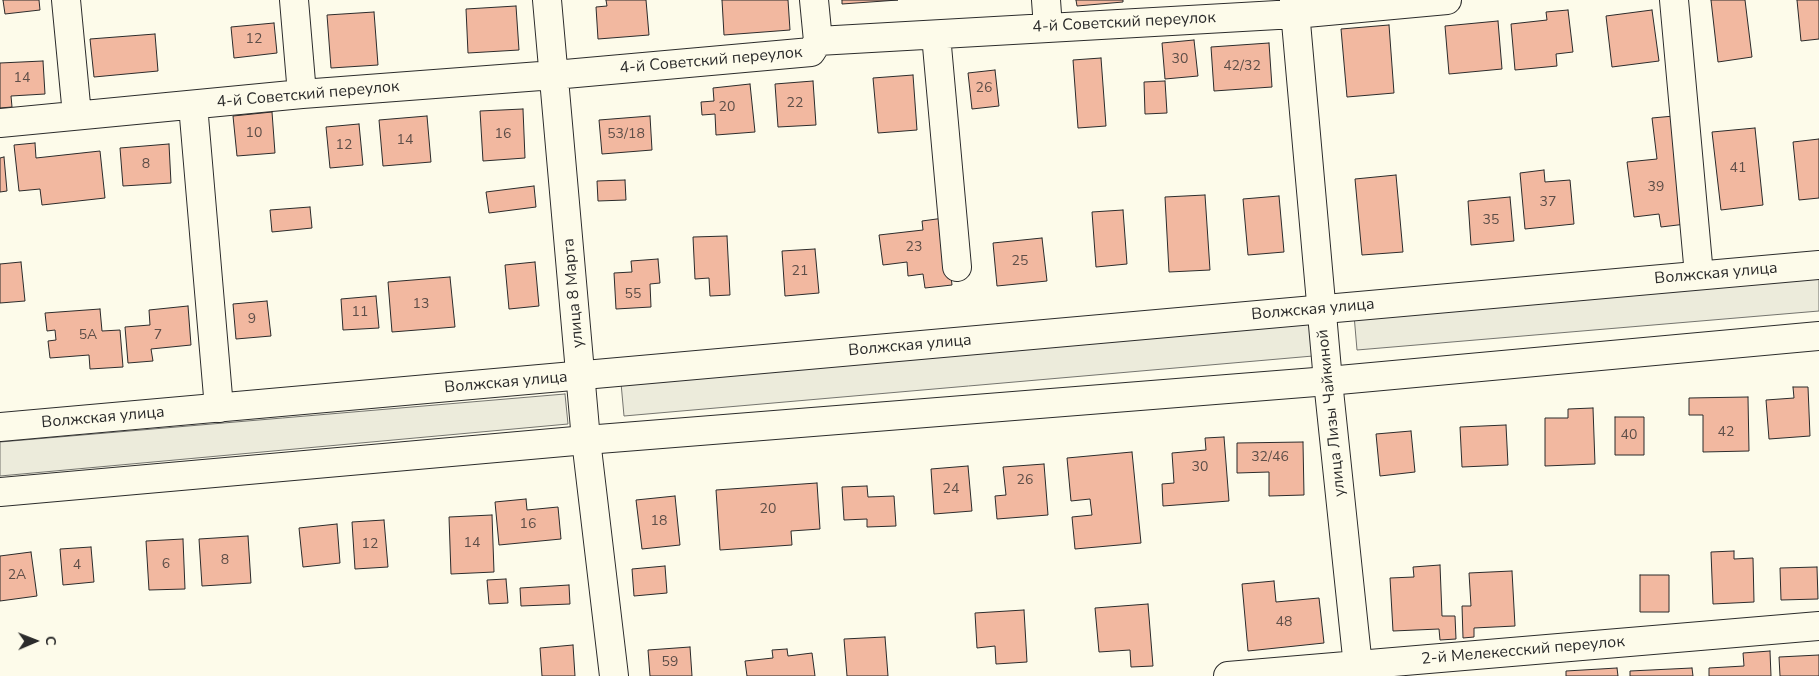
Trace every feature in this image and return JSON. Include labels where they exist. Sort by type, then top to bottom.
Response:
[{"type":"street","points":[[66,0],[77,115]]},
{"type":"street","points":[[294,0],[302,94]]},
{"type":"street","name":"улица 8 Марта","points":[[547,0],[582,377],[586,440],[614,676]]},
{"type":"street","points":[[814,0],[818,41]]},
{"type":"street","points":[[1046,0],[1048,28]]},
{"type":"street","name":"4-й Советский переулок","points":[[0,123],[302,94],[554,75],[811,52],[818,41],[1048,28],[1295,7],[1447,0]]},
{"type":"street","points":[[1674,0],[1699,275]]},
{"type":"street","name":"улица Лизы Чайкиной","points":[[1295,7],[1328,381],[1358,670]]},
{"type":"street","points":[[936,35],[957,267]]},
{"type":"street","points":[[193,105],[218,408]]},
{"type":"street","name":"Волжская улица","points":[[0,428],[1819,265]]},
{"type":"street","points":[[0,492],[586,440],[1328,381],[1819,336]]},
{"type":"street","name":"2-й Мелекесский переулок","points":[[1228,676],[1358,670],[1819,626]]},
{"type":"shaded area","points":[[1819,277],[1819,311],[1357,350],[1354,315]]},
{"type":"shaded area","points":[[1310,322],[1313,356],[624,416],[621,383]]},
{"type":"shaded area","points":[[565,394],[568,424],[0,476],[0,442]]},
{"type":"building","points":[[3,0],[39,0],[40,10],[5,14]]},
{"type":"building","points":[[606,0],[646,0],[649,35],[598,39],[596,7],[607,6]]},
{"type":"building","points":[[722,0],[788,0],[790,30],[724,35]]},
{"type":"building","points":[[842,0],[898,0],[842,4]]},
{"type":"building","points":[[1076,0],[1123,0],[1123,2],[1077,6]]},
{"type":"building","points":[[1711,0],[1745,0],[1752,57],[1718,62]]},
{"type":"building","points":[[1797,0],[1819,0],[1819,39],[1801,41]]},
{"type":"building","points":[[516,6],[519,50],[468,53],[466,9]]},
{"type":"building","points":[[1568,10],[1573,52],[1556,54],[1557,66],[1515,70],[1511,24],[1547,20],[1546,12]]},
{"type":"building","points":[[1652,10],[1659,61],[1612,67],[1606,16]]},
{"type":"building","points":[[374,12],[378,65],[331,68],[327,15]]},
{"type":"building","points":[[1498,21],[1502,69],[1449,74],[1445,26]]},
{"type":"building","points":[[274,23],[277,53],[234,58],[231,27]]},
{"type":"building","points":[[1389,25],[1394,93],[1347,97],[1341,29]]},
{"type":"building","points":[[155,34],[158,71],[94,77],[90,39]]},
{"type":"building","points":[[1194,40],[1198,76],[1165,79],[1162,43]]},
{"type":"building","points":[[1269,43],[1272,87],[1214,91],[1211,47]]},
{"type":"building","points":[[1101,58],[1106,126],[1078,128],[1073,60]]},
{"type":"building","points":[[43,61],[45,94],[11,96],[12,107],[0,108],[0,63]]},
{"type":"building","points":[[995,70],[999,106],[972,109],[968,73]]},
{"type":"building","points":[[913,75],[917,130],[878,133],[873,78]]},
{"type":"building","points":[[813,81],[816,125],[778,127],[775,84]]},
{"type":"building","points":[[1165,81],[1167,113],[1145,114],[1144,82]]},
{"type":"building","points":[[750,84],[755,132],[716,135],[715,114],[702,115],[701,102],[714,101],[713,88]]},
{"type":"building","points":[[523,109],[525,158],[483,161],[480,111]]},
{"type":"building","points":[[272,112],[275,153],[237,156],[233,116]]},
{"type":"building","points":[[427,116],[431,162],[383,166],[379,120]]},
{"type":"building","points":[[650,116],[652,150],[602,154],[599,120]]},
{"type":"building","points":[[1674,116],[1686,224],[1661,227],[1659,214],[1634,217],[1627,162],[1657,159],[1652,118]]},
{"type":"building","points":[[359,124],[363,165],[330,168],[326,127]]},
{"type":"building","points":[[1755,128],[1763,205],[1721,210],[1712,132]]},
{"type":"building","points":[[1819,139],[1819,198],[1799,200],[1793,142]]},
{"type":"building","points":[[35,143],[36,158],[100,151],[105,198],[42,205],[40,189],[19,191],[14,145]]},
{"type":"building","points":[[169,144],[171,183],[123,186],[120,148]]},
{"type":"building","points":[[4,157],[7,191],[0,192],[0,158]]},
{"type":"building","points":[[1544,170],[1545,182],[1570,180],[1574,224],[1525,229],[1520,173]]},
{"type":"building","points":[[1396,175],[1403,252],[1362,255],[1355,179]]},
{"type":"building","points":[[625,180],[626,200],[598,201],[597,181]]},
{"type":"building","points":[[534,186],[536,207],[489,213],[486,192]]},
{"type":"building","points":[[1205,195],[1210,270],[1169,272],[1165,197]]},
{"type":"building","points":[[1279,196],[1284,252],[1248,255],[1243,199]]},
{"type":"building","points":[[1510,197],[1514,241],[1471,245],[1468,201]]},
{"type":"building","points":[[310,207],[312,228],[272,232],[270,210]]},
{"type":"building","points":[[1123,210],[1127,264],[1096,267],[1092,212]]},
{"type":"building","points":[[944,218],[952,285],[925,288],[923,274],[908,276],[907,262],[883,265],[879,235],[923,230],[922,221]]},
{"type":"building","points":[[727,236],[730,295],[710,296],[709,278],[695,279],[693,237]]},
{"type":"building","points":[[1042,238],[1047,281],[997,286],[993,243]]},
{"type":"building","points":[[815,249],[819,293],[785,296],[782,251]]},
{"type":"building","points":[[658,259],[660,283],[650,284],[651,307],[616,309],[614,273],[632,272],[631,261]]},
{"type":"building","points":[[21,262],[25,301],[0,303],[0,264]]},
{"type":"building","points":[[535,262],[539,306],[509,309],[505,265]]},
{"type":"building","points":[[450,277],[455,327],[392,332],[388,282]]},
{"type":"building","points":[[376,296],[379,328],[343,330],[341,299]]},
{"type":"building","points":[[267,301],[271,336],[236,339],[233,304]]},
{"type":"building","points":[[188,306],[191,345],[151,349],[153,361],[128,363],[125,327],[150,325],[149,310]]},
{"type":"building","points":[[100,309],[102,331],[120,330],[123,367],[90,369],[89,355],[50,358],[48,341],[56,340],[55,330],[47,331],[45,313]]},
{"type":"building","points":[[1793,387],[1808,387],[1810,436],[1769,439],[1766,400],[1794,398]]},
{"type":"building","points":[[1748,397],[1749,451],[1703,452],[1703,415],[1689,415],[1689,398]]},
{"type":"building","points":[[1593,408],[1595,464],[1545,466],[1545,418],[1568,418],[1568,409]]},
{"type":"building","points":[[1615,417],[1644,417],[1644,455],[1615,455]]},
{"type":"building","points":[[1506,425],[1508,465],[1462,467],[1460,427]]},
{"type":"building","points":[[1411,431],[1415,472],[1380,476],[1376,434]]},
{"type":"building","points":[[1224,437],[1229,501],[1163,506],[1162,484],[1174,483],[1172,453],[1206,450],[1205,438]]},
{"type":"building","points":[[1303,442],[1304,495],[1269,496],[1269,472],[1237,473],[1237,443]]},
{"type":"building","points":[[1132,452],[1141,543],[1075,549],[1072,517],[1092,515],[1090,499],[1071,501],[1067,458]]},
{"type":"building","points":[[1044,464],[1048,515],[997,519],[995,496],[1006,495],[1003,467]]},
{"type":"building","points":[[968,466],[972,511],[934,514],[931,469]]},
{"type":"building","points":[[817,483],[820,529],[791,531],[792,545],[720,550],[716,490]]},
{"type":"building","points":[[867,486],[868,497],[894,496],[896,526],[867,527],[867,519],[844,520],[842,487]]},
{"type":"building","points":[[675,496],[680,545],[642,549],[636,500]]},
{"type":"building","points":[[526,499],[527,510],[558,507],[561,539],[499,545],[495,502]]},
{"type":"building","points":[[492,515],[494,572],[451,574],[449,517]]},
{"type":"building","points":[[384,520],[388,567],[355,569],[352,522]]},
{"type":"building","points":[[337,524],[340,563],[303,567],[299,528]]},
{"type":"building","points":[[248,536],[251,583],[202,586],[199,539]]},
{"type":"building","points":[[183,539],[185,589],[149,590],[146,541]]},
{"type":"building","points":[[91,547],[94,582],[63,585],[60,549]]},
{"type":"building","points":[[1734,551],[1734,559],[1753,558],[1754,602],[1713,604],[1711,552]]},
{"type":"building","points":[[31,552],[37,596],[0,601],[0,556]]},
{"type":"building","points":[[1440,565],[1442,616],[1455,616],[1456,639],[1440,640],[1439,629],[1393,631],[1390,578],[1414,577],[1413,567]]},
{"type":"building","points":[[665,566],[667,593],[634,596],[632,569]]},
{"type":"building","points":[[1817,567],[1818,599],[1781,600],[1780,568]]},
{"type":"building","points":[[1512,571],[1515,626],[1474,628],[1474,637],[1463,638],[1462,606],[1471,606],[1469,573]]},
{"type":"building","points":[[1640,575],[1669,575],[1669,612],[1640,612]]},
{"type":"building","points":[[506,579],[508,603],[489,604],[487,580]]},
{"type":"building","points":[[1274,581],[1276,602],[1319,598],[1324,643],[1248,651],[1242,584]]},
{"type":"building","points":[[569,585],[570,604],[521,606],[520,588]]},
{"type":"building","points":[[1148,604],[1153,666],[1131,667],[1130,650],[1099,652],[1095,608]]},
{"type":"building","points":[[1024,610],[1027,662],[996,664],[995,646],[977,648],[975,613]]},
{"type":"building","points":[[885,637],[888,676],[847,676],[844,639]]},
{"type":"building","points":[[573,645],[575,676],[542,676],[540,648]]},
{"type":"building","points":[[690,647],[692,676],[650,676],[648,650]]},
{"type":"building","points":[[787,649],[788,656],[812,653],[815,676],[747,676],[745,661],[773,658],[772,650]]},
{"type":"building","points":[[1770,651],[1771,676],[1709,676],[1709,668],[1744,666],[1743,653]]},
{"type":"building","points":[[1819,655],[1819,676],[1780,676],[1779,657]]},
{"type":"building","points":[[1617,668],[1618,676],[1566,676],[1566,671]]},
{"type":"building","points":[[1692,668],[1693,676],[1630,676],[1630,671]]}]
